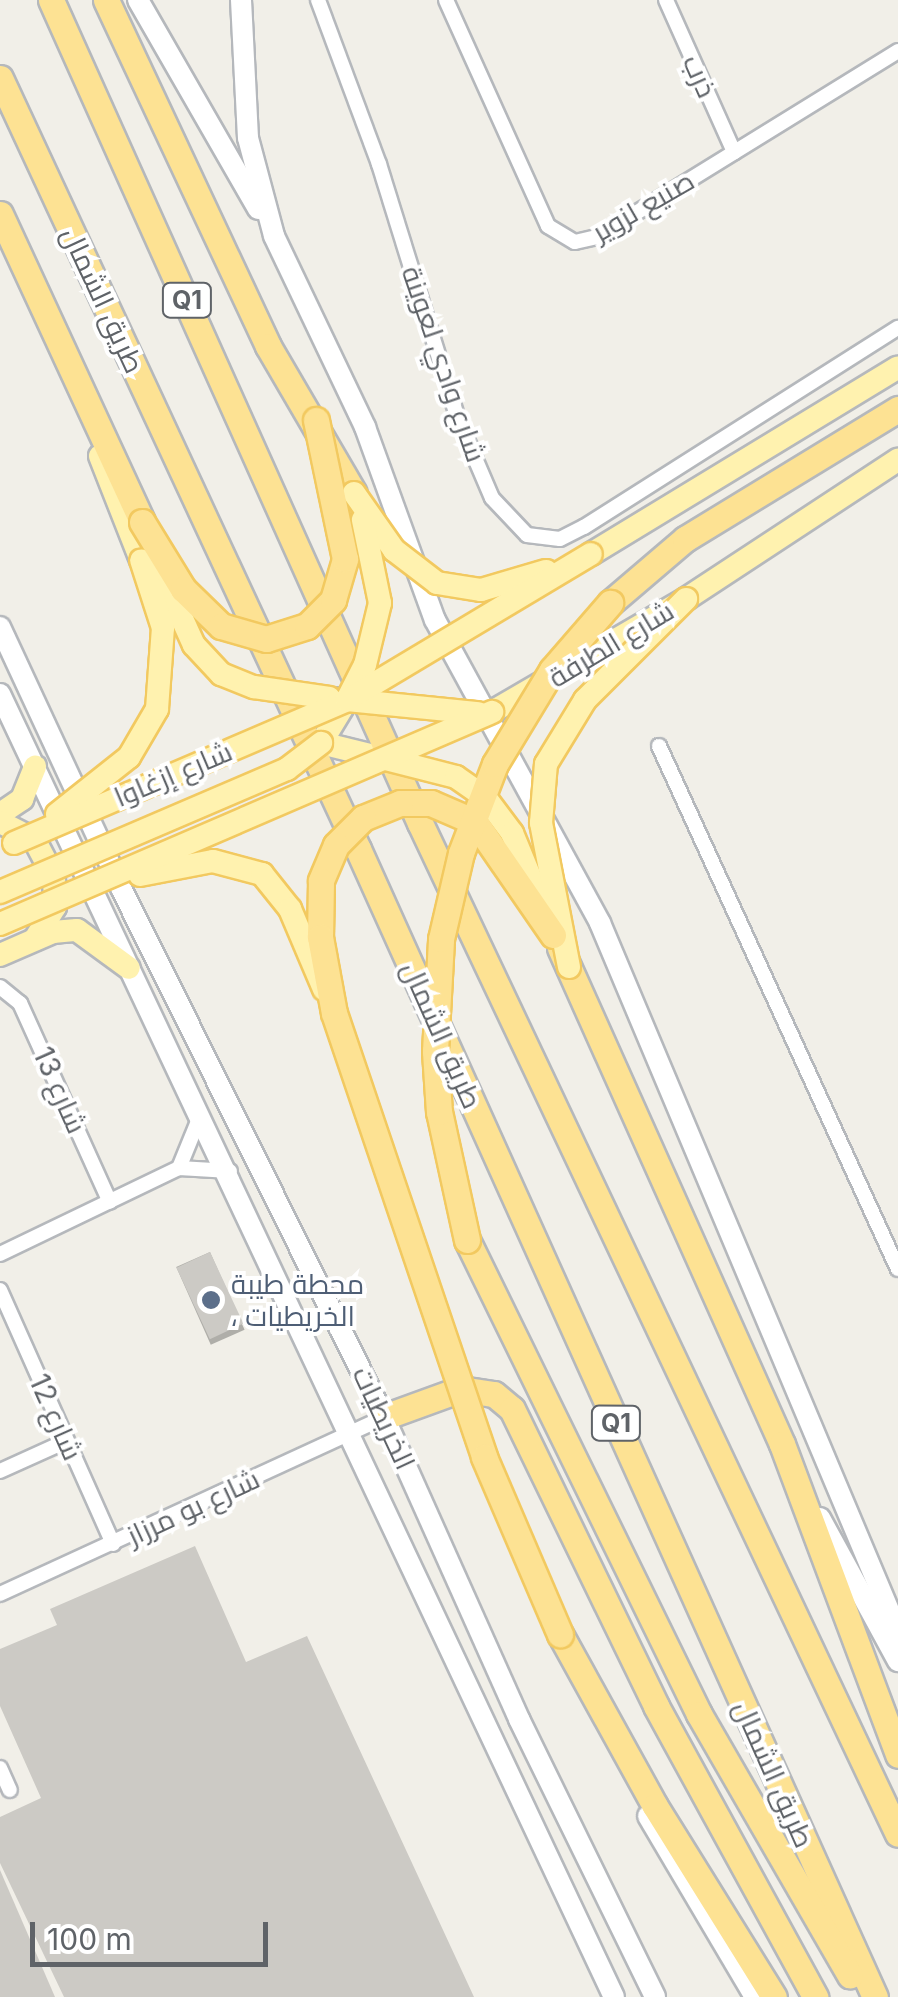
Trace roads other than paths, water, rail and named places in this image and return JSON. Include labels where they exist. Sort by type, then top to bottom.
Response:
[{"type":"highway","name":"Q1","points":[[51,0],[420,823],[898,1834]]},
{"type":"highway","points":[[106,0],[268,346],[316,420],[354,493]]},
{"type":"highway","name":"طريق الشمال","points":[[0,78],[366,867],[875,1997]]},
{"type":"highway","points":[[0,214],[68,360],[102,446],[142,522],[182,590],[221,626],[266,639],[307,626],[333,600],[345,559],[316,420]]},
{"type":"highway","points":[[862,1997],[699,1714],[467,1240],[439,1112],[436,996],[461,852],[495,764],[552,670],[647,568],[714,520],[898,409]]},
{"type":"highway","points":[[774,1997],[587,1688],[560,1634],[484,1457],[334,1013],[320,937],[321,881],[343,836],[382,808],[421,801],[476,822],[553,934],[669,1180],[782,1444],[898,1755]]},
{"type":"highway","points":[[384,1417],[461,1389],[494,1394],[512,1409],[656,1706],[815,1997]]},
{"type":"main road","points":[[138,0],[274,236],[365,426],[435,620],[600,923],[898,1632]]},
{"type":"main road","points":[[241,0],[248,138],[274,236]]},
{"type":"main road","points":[[347,700],[898,366]]},
{"type":"main road","points":[[7,846],[130,757],[150,726],[162,688],[160,608],[102,446]]},
{"type":"main road","name":"شارع الطرفة","points":[[98,883],[492,712],[686,599],[898,460]]},
{"type":"main road","points":[[354,493],[402,558],[446,586],[494,588],[591,554]]},
{"type":"main road","points":[[0,892],[286,770],[321,743],[365,666],[380,603],[374,556],[354,493]]},
{"type":"main road","points":[[142,522],[186,630],[209,664],[254,687],[454,714],[492,712]]},
{"type":"main road","points":[[569,966],[541,823],[546,764],[584,700],[686,599]]},
{"type":"main road","name":"الخريطيات","points":[[0,627],[121,888],[384,1417],[519,1719],[654,1997]]},
{"type":"main road","name":"الخريطيات","points":[[0,694],[230,1171],[348,1434],[614,1997]]},
{"type":"main road","name":"شارع إزغاوا","points":[[7,846],[347,700]]},
{"type":"main road","points":[[222,753],[274,739],[321,743],[456,777],[493,804],[519,847],[553,934]]},
{"type":"main road","points":[[35,767],[22,798],[0,818],[34,840],[54,877],[55,907],[35,939]]},
{"type":"main road","points":[[0,924],[98,883],[212,861],[255,870],[290,909],[334,1013]]},
{"type":"main road","points":[[0,954],[35,939],[77,930],[129,968]]},
{"type":"main road","points":[[782,1444],[898,1661]]},
{"type":"main road","points":[[587,1688],[671,1858],[755,1997]]},
{"type":"street","name":"شارع وادي لعوينة","points":[[318,0],[379,164],[457,416],[492,498],[528,536],[560,539],[584,527],[898,328]]},
{"type":"street","name":"صنيع لزوير","points":[[446,0],[548,226],[560,237],[574,242],[598,237],[898,51]]},
{"type":"street","name":"ذرب","points":[[666,0],[734,152]]},
{"type":"street","points":[[658,746],[898,1268]]},
{"type":"street","name":"شارع 13","points":[[0,987],[20,1003],[110,1202]]},
{"type":"street","points":[[179,1168],[195,1141],[200,1109]]},
{"type":"street","points":[[0,1254],[179,1168],[230,1171]]},
{"type":"street","name":"شارع 12","points":[[0,1290],[113,1544]]},
{"type":"street","name":"شارع بو مرزاز","points":[[0,1594],[384,1417]]},
{"type":"street","points":[[0,1472],[66,1441]]},
{"type":"street","points":[[0,1768],[10,1790]]},
{"type":"place","name":"محطة طيبة ، الخريطيات","points":[[211,1300]]}]
